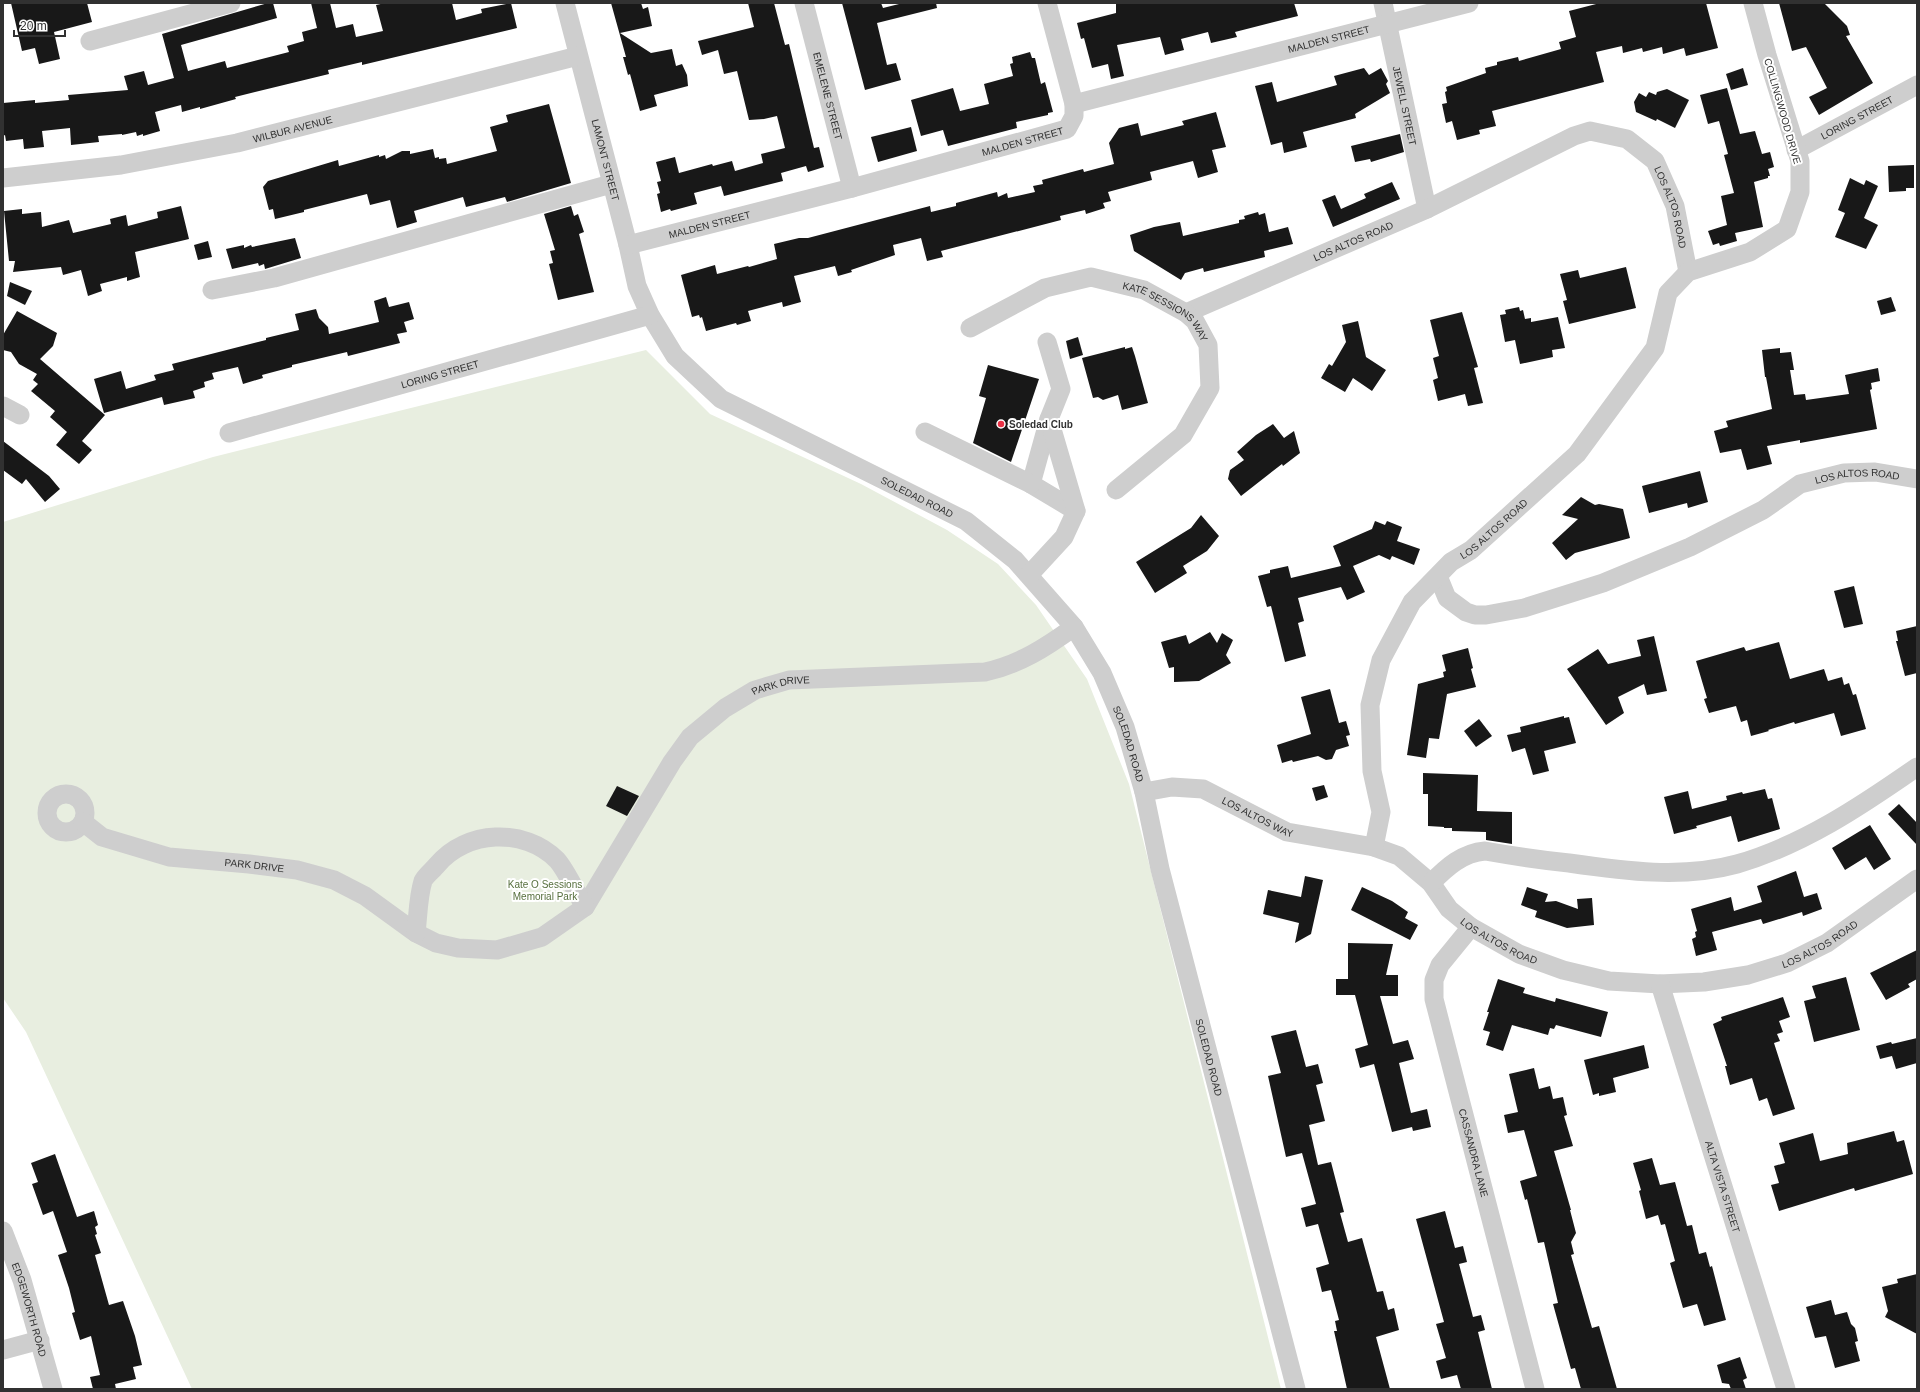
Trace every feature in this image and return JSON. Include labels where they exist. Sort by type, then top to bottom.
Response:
[{"type":"street","points":[[90,41],[231,3]]},
{"type":"street","name":"LAMONT STREET","points":[[564,3],[628,245],[637,286],[650,315]]},
{"type":"street","name":"EMELENE STREET","points":[[804,3],[852,188]]},
{"type":"street","points":[[1047,3],[1074,104]]},
{"type":"street","name":"JEWELL STREET","points":[[1383,3],[1427,209]]},
{"type":"street","name":"MALDEN STREET","points":[[628,245],[852,188],[1067,129],[1074,116],[1074,104],[1469,3]]},
{"type":"street","name":"COLLINGWOOD DRIVE","points":[[1688,272],[1750,252],[1787,230],[1800,192],[1800,161],[1767,55],[1753,3]]},
{"type":"street","name":"WILBUR AVENUE","points":[[3,178],[121,165],[236,143],[578,56]]},
{"type":"street","name":"LORING STREET","points":[[1796,150],[1917,86]]},
{"type":"street","name":"LOS ALTOS ROAD","points":[[1186,313],[1427,209],[1574,136],[1590,131],[1627,139],[1655,161],[1675,206],[1688,272],[1668,292],[1655,348],[1578,454],[1471,550],[1451,562],[1412,602],[1381,660],[1370,705],[1372,771],[1381,812],[1374,847],[1399,856],[1431,883],[1449,909],[1471,927],[1519,954],[1563,970],[1609,981],[1660,984],[1704,982],[1741,976],[1787,963],[1827,943],[1917,879]]},
{"type":"street","points":[[212,290],[274,278],[611,184]]},
{"type":"street","name":"KATE SESSIONS WAY","points":[[970,328],[1045,288],[1091,277],[1144,290],[1186,313],[1195,321],[1208,345],[1210,388],[1183,435],[1116,490]]},
{"type":"street","name":"LORING STREET","points":[[229,433],[650,315]]},
{"type":"street","name":"SOLEDAD ROAD","points":[[650,315],[676,356],[722,399],[966,521],[1016,560],[1074,627],[1102,673],[1125,727],[1144,792],[1160,869],[1296,1389]]},
{"type":"street","points":[[1031,484],[1049,419],[1061,389],[1047,342]]},
{"type":"street","points":[[3,406],[20,415]]},
{"type":"street","points":[[1030,575],[1064,537],[1076,511],[1049,419]]},
{"type":"street","points":[[925,432],[1031,484],[1076,511]]},
{"type":"street","name":"LOS ALTOS ROAD","points":[[1438,576],[1447,598],[1466,612],[1475,615],[1486,615],[1524,608],[1603,583],[1690,547],[1763,510],[1800,484],[1844,473],[1859,472],[1875,472],[1917,479]]},
{"type":"street","name":"PARK DRIVE","points":[[83,822],[102,837],[169,857],[297,870],[334,880],[365,896],[416,933],[436,944],[458,948],[497,950],[542,937],[585,907],[672,762],[690,737],[725,708],[755,690],[789,680],[985,672],[1023,660],[1074,627]]},
{"type":"street","points":[[1431,883],[1448,866],[1460,858],[1474,852],[1485,851],[1642,872],[1689,871],[1737,864],[1788,845],[1818,830],[1880,793],[1917,767]]},
{"type":"street","name":"LOS ALTOS WAY","points":[[1144,792],[1172,788],[1203,790],[1287,832],[1374,847]]},
{"type":"street","points":[[416,933],[423,881],[440,861],[456,848],[472,840],[492,837],[514,838],[530,841],[544,849],[558,861],[585,907]]},
{"type":"street","name":"CASSANDRA LANE","points":[[1471,927],[1440,965],[1434,980],[1434,999],[1535,1389]]},
{"type":"street","name":"ALTA VISTA STREET","points":[[1660,984],[1786,1389]]},
{"type":"street","name":"EDGEWORTH ROAD","points":[[3,1231],[22,1280],[53,1389]]},
{"type":"street","points":[[3,1350],[40,1340]]},
{"type":"green space","name":"Kate O Sessions Memorial Park","points":[[646,350],[710,414],[861,484],[947,530],[998,564],[1036,605],[1087,679],[1129,784],[1281,1389],[192,1389],[26,1032],[3,998],[3,522],[213,457]]},
{"type":"building","points":[[11,3],[87,3],[92,22],[54,32],[60,59],[39,64],[35,48],[22,51]]},
{"type":"building","points":[[268,3],[273,3],[277,18],[181,45],[188,71],[225,61],[227,68],[289,52],[287,46],[304,41],[302,32],[317,28],[311,3],[330,3],[336,28],[353,24],[356,37],[383,31],[376,5],[385,3],[452,3],[456,20],[482,13],[481,9],[511,3],[517,28],[362,65],[362,62],[328,70],[329,74],[235,97],[236,99],[200,109],[200,107],[182,112],[181,105],[155,112],[160,131],[143,136],[143,134],[137,136],[136,132],[122,135],[98,136],[99,142],[71,145],[70,128],[42,131],[44,147],[24,149],[23,139],[6,141],[5,135],[3,136],[3,103],[35,100],[35,103],[69,100],[68,95],[128,90],[124,76],[144,71],[148,85],[174,78],[162,34]]},
{"type":"building","points":[[611,3],[641,3],[643,9],[648,7],[652,26],[620,33],[651,53],[672,49],[676,66],[682,64],[687,75],[688,86],[654,95],[657,106],[640,111],[630,74],[628,75],[623,57],[626,57]]},
{"type":"building","points":[[748,3],[774,3],[785,45],[789,44],[814,148],[819,147],[824,167],[808,172],[806,166],[781,173],[783,181],[724,196],[721,186],[694,193],[697,204],[661,212],[657,194],[660,193],[657,182],[661,181],[656,162],[675,157],[679,173],[712,164],[713,166],[732,161],[735,171],[763,163],[761,154],[785,148],[777,116],[749,120],[737,71],[724,74],[718,50],[702,55],[698,41],[754,27]]},
{"type":"building","points":[[842,3],[881,3],[883,8],[903,3],[936,3],[937,8],[877,23],[887,65],[896,63],[901,80],[865,90]]},
{"type":"building","points":[[1116,3],[1294,3],[1298,16],[1235,32],[1237,37],[1211,43],[1208,32],[1181,39],[1184,50],[1165,55],[1160,37],[1117,45],[1124,76],[1111,79],[1108,64],[1092,68],[1084,38],[1081,39],[1077,23],[1116,13]]},
{"type":"building","points":[[1600,3],[1706,3],[1718,48],[1686,56],[1684,48],[1663,54],[1662,47],[1643,52],[1642,48],[1623,53],[1622,46],[1596,52],[1604,82],[1492,111],[1496,126],[1479,130],[1480,134],[1457,140],[1452,121],[1446,123],[1442,104],[1447,103],[1445,92],[1447,91],[1446,87],[1486,73],[1485,68],[1497,65],[1497,62],[1518,57],[1519,61],[1561,49],[1559,42],[1576,37],[1569,11]]},
{"type":"building","points":[[1779,3],[1824,3],[1847,26],[1850,35],[1846,36],[1873,83],[1819,115],[1809,97],[1827,88],[1806,47],[1792,51]]},
{"type":"building","points":[[1030,52],[1032,58],[1035,58],[1041,84],[1045,82],[1053,112],[1048,113],[1048,115],[1016,122],[1017,128],[948,146],[943,130],[921,136],[911,100],[953,88],[960,111],[989,104],[984,84],[1013,76],[1010,64],[1013,63],[1012,57]]},
{"type":"building","points":[[1364,68],[1369,75],[1381,68],[1388,81],[1386,84],[1390,93],[1355,114],[1356,118],[1303,132],[1307,147],[1284,153],[1282,142],[1271,145],[1255,86],[1272,82],[1277,102],[1337,85],[1334,76]]},
{"type":"building","points":[[1743,68],[1748,85],[1731,90],[1726,74]]},
{"type":"building","points":[[1727,88],[1740,134],[1755,131],[1762,154],[1770,152],[1774,167],[1768,169],[1770,176],[1768,176],[1768,178],[1754,182],[1763,227],[1735,233],[1737,241],[1720,246],[1719,243],[1713,245],[1708,231],[1727,225],[1721,196],[1734,193],[1724,155],[1728,154],[1719,121],[1708,124],[1700,95]]},
{"type":"building","points":[[1667,89],[1689,100],[1675,128],[1657,119],[1656,121],[1636,112],[1634,102],[1639,93],[1646,97],[1649,92],[1656,95],[1657,92]]},
{"type":"building","points":[[549,104],[571,183],[507,202],[505,197],[466,207],[463,197],[414,211],[417,222],[397,228],[390,200],[370,205],[367,194],[275,219],[273,209],[269,210],[263,187],[268,181],[338,160],[339,166],[379,155],[379,157],[385,155],[386,159],[402,151],[410,151],[410,154],[433,149],[435,158],[446,158],[447,164],[497,151],[490,127],[508,122],[506,115]]},
{"type":"building","points":[[1216,112],[1226,147],[1212,150],[1218,172],[1198,178],[1193,161],[1150,172],[1152,180],[1108,192],[1111,201],[1103,203],[1105,208],[1086,214],[1085,210],[1060,216],[1061,220],[941,251],[943,257],[927,261],[921,238],[893,245],[895,255],[851,270],[852,272],[838,276],[835,266],[794,276],[801,302],[783,307],[782,302],[748,311],[751,321],[737,325],[736,323],[706,331],[702,317],[700,318],[699,315],[692,317],[681,275],[715,265],[717,274],[749,267],[777,259],[774,244],[799,238],[808,238],[930,206],[931,212],[956,206],[956,203],[997,192],[998,197],[1007,193],[1008,198],[1035,192],[1033,186],[1043,184],[1042,180],[1083,169],[1084,172],[1114,164],[1109,143],[1119,128],[1138,123],[1141,136],[1184,125],[1182,121]]},
{"type":"building","points":[[911,127],[917,151],[878,162],[871,137]]},
{"type":"building","points":[[1400,134],[1404,152],[1371,162],[1370,159],[1355,162],[1351,146]]},
{"type":"building","points":[[1914,165],[1914,188],[1906,188],[1906,191],[1889,192],[1888,166]]},
{"type":"building","points":[[1850,178],[1864,185],[1866,180],[1878,186],[1864,218],[1878,225],[1866,249],[1835,237],[1845,213],[1838,210]]},
{"type":"building","points":[[1392,182],[1400,199],[1333,227],[1322,200],[1335,195],[1341,209],[1366,198],[1364,194]]},
{"type":"building","points":[[181,206],[189,239],[135,252],[140,277],[127,281],[127,277],[100,284],[102,291],[88,296],[81,270],[63,275],[61,267],[13,272],[15,261],[9,261],[4,211],[22,209],[22,214],[41,212],[42,227],[69,220],[73,233],[111,224],[110,219],[126,215],[128,226],[158,218],[157,212]]},
{"type":"building","points":[[571,206],[574,216],[578,214],[584,232],[579,234],[594,292],[558,300],[549,264],[553,263],[550,251],[555,250],[544,214]]},
{"type":"building","points":[[1258,212],[1259,215],[1265,213],[1269,232],[1288,227],[1293,244],[1264,251],[1265,257],[1204,272],[1203,268],[1185,273],[1181,280],[1134,251],[1130,235],[1154,227],[1180,222],[1183,236],[1239,223],[1239,220],[1245,219],[1244,216]]},
{"type":"building","points":[[295,238],[301,258],[265,269],[264,264],[259,266],[258,263],[232,269],[226,249],[244,245],[244,248],[251,245],[252,247]]},
{"type":"building","points":[[208,241],[212,257],[198,260],[194,245]]},
{"type":"building","points":[[1626,267],[1636,308],[1569,324],[1563,301],[1567,300],[1560,274],[1578,270],[1580,278]]},
{"type":"building","points":[[10,282],[32,291],[25,305],[7,296]]},
{"type":"building","points":[[386,297],[389,307],[409,302],[414,319],[404,322],[407,332],[397,334],[400,343],[348,356],[347,352],[292,365],[292,367],[262,375],[263,378],[243,384],[238,367],[212,373],[214,379],[204,382],[205,387],[193,391],[195,398],[164,405],[162,397],[104,413],[94,379],[121,371],[126,389],[156,380],[154,375],[174,370],[172,364],[299,330],[295,314],[316,309],[319,318],[328,327],[329,334],[379,322],[374,301]]},
{"type":"building","points":[[1891,297],[1896,311],[1881,315],[1877,301]]},
{"type":"building","points":[[1519,307],[1520,311],[1523,310],[1525,319],[1531,318],[1531,322],[1558,317],[1565,348],[1552,350],[1553,357],[1520,364],[1515,340],[1505,342],[1500,315],[1506,314],[1505,310]]},
{"type":"building","points":[[17,311],[57,333],[53,346],[40,359],[105,415],[82,441],[92,450],[79,464],[56,445],[67,432],[50,417],[55,411],[31,391],[38,384],[33,380],[37,374],[19,364],[11,352],[3,350],[3,335]]},
{"type":"building","points":[[1462,312],[1478,367],[1474,368],[1483,403],[1468,406],[1465,394],[1438,401],[1433,380],[1438,378],[1433,358],[1439,356],[1430,320]]},
{"type":"building","points":[[1358,321],[1366,357],[1386,370],[1372,391],[1353,378],[1345,392],[1321,378],[1329,364],[1332,366],[1346,342],[1342,325]]},
{"type":"building","points":[[1078,337],[1083,355],[1070,359],[1066,341]]},
{"type":"building","points":[[1125,347],[1125,349],[1132,347],[1148,403],[1122,410],[1118,395],[1103,400],[1098,397],[1093,398],[1082,358]]},
{"type":"building","points":[[1780,348],[1780,353],[1791,352],[1794,370],[1790,370],[1794,395],[1805,394],[1806,400],[1849,394],[1845,375],[1878,368],[1880,381],[1871,383],[1872,389],[1870,390],[1877,429],[1800,443],[1800,440],[1767,446],[1772,464],[1747,470],[1741,449],[1720,453],[1714,431],[1728,427],[1726,421],[1772,409],[1765,377],[1762,350]]},
{"type":"building","name":"Soledad Club","points":[[988,365],[1039,379],[1011,462],[973,443],[986,398],[979,396]]},
{"type":"building","points":[[1273,424],[1284,438],[1294,431],[1300,453],[1283,466],[1282,464],[1241,496],[1228,479],[1230,470],[1244,460],[1237,452],[1256,435]]},
{"type":"building","points":[[3,441],[49,476],[60,489],[45,502],[26,479],[22,484],[3,470]]},
{"type":"building","points":[[1700,471],[1708,502],[1688,508],[1687,503],[1649,513],[1642,486]]},
{"type":"building","points":[[1581,497],[1595,505],[1599,504],[1623,509],[1630,538],[1575,553],[1566,560],[1552,543],[1578,519],[1562,515]]},
{"type":"building","points":[[1201,515],[1219,536],[1207,551],[1183,566],[1187,573],[1155,593],[1136,562],[1191,528]]},
{"type":"building","points":[[1375,521],[1385,525],[1387,521],[1402,527],[1397,541],[1420,549],[1414,565],[1392,556],[1390,560],[1379,555],[1353,566],[1365,592],[1347,600],[1341,587],[1298,598],[1304,621],[1298,623],[1306,656],[1285,662],[1271,606],[1267,607],[1258,576],[1270,573],[1270,570],[1288,566],[1291,578],[1341,566],[1333,546],[1372,529]]},
{"type":"building","points":[[1854,586],[1863,624],[1844,628],[1834,591]]},
{"type":"building","points":[[1917,626],[1917,673],[1905,676],[1896,641],[1898,641],[1896,631]]},
{"type":"building","points":[[1210,632],[1217,643],[1222,633],[1233,640],[1226,655],[1231,663],[1199,681],[1174,682],[1174,667],[1169,668],[1161,642],[1186,635],[1189,644]]},
{"type":"building","points":[[1654,636],[1667,691],[1647,695],[1644,684],[1618,697],[1624,713],[1606,725],[1567,669],[1598,649],[1608,664],[1641,656],[1637,640]]},
{"type":"building","points":[[1779,642],[1790,679],[1824,669],[1828,681],[1842,677],[1844,685],[1849,683],[1853,695],[1856,694],[1866,729],[1841,736],[1834,713],[1795,724],[1794,722],[1751,736],[1747,720],[1741,722],[1736,706],[1709,713],[1704,699],[1707,698],[1696,661],[1744,647],[1746,651]]},
{"type":"building","points":[[1468,648],[1473,668],[1471,669],[1476,687],[1447,694],[1439,739],[1429,738],[1426,758],[1407,755],[1418,684],[1444,677],[1443,672],[1446,671],[1442,655]]},
{"type":"building","points":[[1330,689],[1339,723],[1346,721],[1350,735],[1346,736],[1349,746],[1336,750],[1332,759],[1326,760],[1318,756],[1282,763],[1277,745],[1311,734],[1301,697]]},
{"type":"building","points":[[1564,716],[1564,718],[1569,717],[1576,743],[1544,751],[1549,771],[1533,775],[1525,748],[1512,752],[1507,735],[1521,732],[1520,727]]},
{"type":"building","points":[[1479,719],[1492,736],[1476,747],[1464,731]]},
{"type":"building","points":[[1423,773],[1478,775],[1477,811],[1512,812],[1512,844],[1486,840],[1486,832],[1452,831],[1452,828],[1428,826],[1428,794],[1423,794]]},
{"type":"building","points":[[1324,785],[1328,797],[1316,801],[1312,788]]},
{"type":"building","points":[[617,786],[639,796],[627,816],[606,806]]},
{"type":"building","points":[[1765,789],[1768,799],[1772,798],[1780,829],[1738,842],[1731,816],[1696,826],[1697,828],[1674,834],[1664,797],[1688,791],[1692,809],[1727,800],[1726,796]]},
{"type":"building","points":[[1899,804],[1917,823],[1917,845],[1888,814]]},
{"type":"building","points":[[1870,825],[1891,859],[1874,870],[1866,857],[1845,870],[1832,848]]},
{"type":"building","points":[[1796,871],[1804,897],[1817,893],[1822,909],[1803,916],[1802,912],[1763,924],[1761,919],[1712,932],[1717,950],[1696,956],[1692,939],[1696,937],[1695,932],[1697,931],[1691,909],[1731,897],[1734,911],[1762,902],[1757,886]]},
{"type":"building","points":[[1305,876],[1323,880],[1311,934],[1295,943],[1299,923],[1263,914],[1268,890],[1301,897]]},
{"type":"building","points":[[1362,887],[1392,901],[1408,912],[1405,918],[1418,925],[1410,940],[1351,910]]},
{"type":"building","points":[[1527,887],[1548,894],[1545,902],[1556,901],[1578,909],[1577,899],[1592,898],[1594,925],[1567,928],[1535,917],[1537,911],[1521,905]]},
{"type":"building","points":[[1348,943],[1393,944],[1386,975],[1398,975],[1398,996],[1380,996],[1393,1044],[1408,1040],[1414,1059],[1399,1063],[1411,1113],[1427,1109],[1431,1127],[1413,1131],[1412,1127],[1392,1132],[1374,1064],[1360,1068],[1355,1049],[1368,1045],[1355,995],[1336,995],[1336,979],[1348,979]]},
{"type":"building","points":[[1917,950],[1917,979],[1908,984],[1910,987],[1886,1000],[1870,973]]},
{"type":"building","points":[[1846,977],[1860,1030],[1814,1042],[1804,1001],[1816,998],[1812,986]]},
{"type":"building","points":[[1498,979],[1525,988],[1523,993],[1555,1002],[1556,998],[1608,1012],[1601,1037],[1556,1025],[1554,1029],[1550,1028],[1548,1035],[1512,1025],[1503,1051],[1486,1045],[1490,1032],[1483,1030],[1489,1012],[1487,1012]]},
{"type":"building","points":[[1783,997],[1790,1017],[1779,1021],[1783,1032],[1777,1034],[1780,1041],[1774,1043],[1795,1109],[1773,1116],[1767,1098],[1759,1101],[1752,1078],[1730,1085],[1725,1066],[1727,1066],[1713,1024],[1722,1020],[1721,1017]]},
{"type":"building","points":[[1296,1030],[1306,1067],[1318,1064],[1323,1083],[1316,1085],[1325,1121],[1309,1125],[1318,1165],[1331,1162],[1344,1212],[1340,1213],[1348,1242],[1362,1238],[1377,1292],[1383,1291],[1388,1310],[1394,1308],[1399,1330],[1376,1337],[1390,1389],[1347,1389],[1334,1331],[1337,1331],[1335,1321],[1339,1320],[1331,1290],[1322,1292],[1316,1268],[1329,1264],[1318,1224],[1306,1227],[1301,1208],[1316,1204],[1302,1153],[1286,1157],[1268,1076],[1281,1073],[1271,1036]]},
{"type":"building","points":[[1917,1038],[1917,1063],[1896,1069],[1892,1056],[1880,1059],[1876,1046]]},
{"type":"building","points":[[1644,1045],[1649,1068],[1613,1078],[1616,1092],[1599,1096],[1599,1093],[1593,1095],[1584,1060]]},
{"type":"building","points":[[1534,1068],[1539,1089],[1550,1086],[1553,1099],[1563,1097],[1567,1115],[1564,1116],[1573,1146],[1554,1151],[1576,1233],[1571,1242],[1574,1254],[1571,1255],[1592,1328],[1599,1326],[1617,1389],[1581,1389],[1575,1368],[1571,1369],[1553,1304],[1558,1303],[1544,1242],[1538,1243],[1527,1199],[1525,1200],[1520,1181],[1537,1176],[1524,1130],[1508,1133],[1504,1115],[1518,1112],[1509,1074]]},
{"type":"building","points":[[1894,1131],[1897,1142],[1904,1140],[1913,1174],[1855,1191],[1854,1188],[1779,1211],[1771,1185],[1779,1183],[1774,1166],[1785,1163],[1779,1143],[1813,1133],[1820,1161],[1848,1154],[1847,1143]]},
{"type":"building","points":[[55,1154],[77,1217],[94,1211],[98,1225],[95,1227],[97,1234],[95,1235],[101,1253],[95,1255],[109,1305],[123,1301],[135,1336],[142,1365],[133,1367],[136,1379],[115,1384],[116,1389],[93,1389],[90,1377],[100,1375],[91,1336],[80,1340],[72,1313],[75,1312],[58,1255],[67,1252],[53,1211],[43,1215],[32,1184],[38,1182],[31,1163]]},
{"type":"building","points":[[1652,1158],[1660,1185],[1675,1182],[1687,1226],[1692,1225],[1699,1254],[1706,1252],[1710,1267],[1712,1266],[1726,1320],[1704,1326],[1697,1304],[1683,1308],[1670,1263],[1675,1261],[1665,1224],[1661,1225],[1658,1215],[1646,1219],[1639,1191],[1641,1190],[1633,1163]]},
{"type":"building","points":[[1445,1211],[1455,1248],[1463,1246],[1467,1262],[1459,1264],[1473,1317],[1481,1315],[1485,1330],[1478,1332],[1492,1389],[1461,1389],[1457,1375],[1441,1379],[1436,1361],[1446,1358],[1436,1324],[1444,1322],[1416,1219]]},
{"type":"building","points":[[1917,1274],[1917,1334],[1885,1317],[1888,1311],[1882,1287],[1898,1283],[1897,1279]]},
{"type":"building","points":[[1831,1300],[1835,1315],[1847,1312],[1851,1324],[1855,1328],[1858,1341],[1855,1342],[1860,1361],[1835,1368],[1826,1336],[1815,1338],[1806,1307]]},
{"type":"building","points":[[1740,1357],[1747,1378],[1743,1380],[1746,1389],[1731,1389],[1729,1384],[1722,1383],[1717,1365]]},
{"type":"place","name":"Soledad Club","points":[[1001,424]]}]
